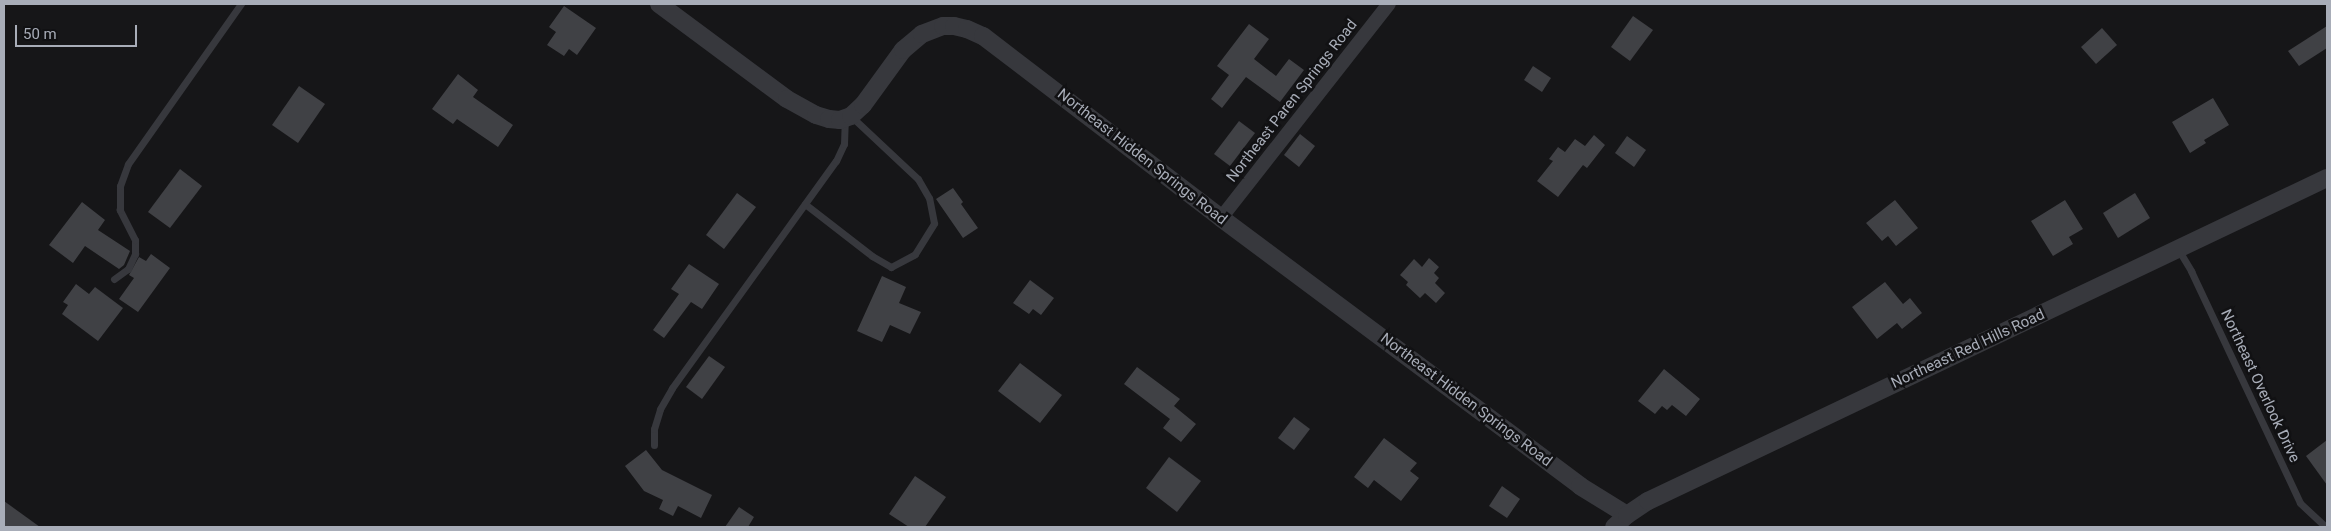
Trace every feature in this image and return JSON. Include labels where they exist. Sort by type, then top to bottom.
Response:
[{"type":"street","points":[[659,4],[770,88],[801,108],[829,119],[848,117]]},
{"type":"street","name":"Northeast Paren Springs Road","points":[[1221,218],[1389,4]]},
{"type":"street","name":"Northeast Hidden Springs Road","points":[[848,117],[863,105],[912,41],[922,34],[943,26],[967,29],[998,46],[1221,218],[1580,486],[1627,514]]},
{"type":"street","name":"Northeast Red Hills Road","points":[[1614,527],[1627,514],[1648,501],[2327,178]]},
{"type":"lane","points":[[114,279],[128,269],[135,254],[135,240],[120,210],[120,186],[128,164],[241,4]]},
{"type":"lane","points":[[805,204],[872,256],[891,267],[915,254],[934,223],[929,198],[918,179],[848,117]]},
{"type":"lane","points":[[654,445],[654,429],[660,409],[672,388],[836,161],[844,144],[848,117]]},
{"type":"lane","name":"Northeast Overlook Drive","points":[[2178,249],[2191,271],[2300,503],[2326,527]]},
{"type":"building","points":[[564,6],[596,28],[577,55],[569,49],[564,56],[547,45],[556,32],[549,27]]},
{"type":"building","points":[[1633,16],[1653,30],[1630,61],[1611,47]]},
{"type":"building","points":[[1249,24],[1269,39],[1254,59],[1276,76],[1289,59],[1304,70],[1280,102],[1246,77],[1222,108],[1211,99],[1229,75],[1217,66]]},
{"type":"building","points":[[2327,26],[2327,48],[2299,66],[2288,51]]},
{"type":"building","points":[[2102,28],[2117,45],[2096,64],[2081,47]]},
{"type":"building","points":[[1533,66],[1551,78],[1542,92],[1524,80]]},
{"type":"building","points":[[458,74],[478,90],[473,97],[513,125],[498,147],[457,119],[453,124],[432,109]]},
{"type":"building","points":[[299,86],[325,104],[298,143],[272,125]]},
{"type":"building","points":[[2213,98],[2229,125],[2204,140],[2206,143],[2190,153],[2172,122]]},
{"type":"building","points":[[1239,121],[1255,133],[1230,166],[1214,154]]},
{"type":"building","points":[[1300,134],[1315,146],[1299,167],[1284,155]]},
{"type":"building","points":[[1594,135],[1605,145],[1587,168],[1583,165],[1558,197],[1537,181],[1553,161],[1549,159],[1558,147],[1565,152],[1575,139],[1585,146]]},
{"type":"building","points":[[1627,136],[1646,150],[1634,167],[1615,153]]},
{"type":"building","points":[[180,169],[202,186],[170,228],[148,212]]},
{"type":"building","points":[[953,188],[963,202],[961,204],[978,228],[963,238],[936,199]]},
{"type":"building","points":[[737,193],[756,207],[724,249],[706,235]]},
{"type":"building","points":[[2135,193],[2150,218],[2118,238],[2103,213]]},
{"type":"building","points":[[1895,200],[1918,228],[1896,246],[1888,236],[1882,241],[1866,223]]},
{"type":"building","points":[[2065,200],[2083,229],[2069,237],[2073,244],[2053,256],[2031,221]]},
{"type":"building","points":[[82,202],[105,220],[98,230],[130,251],[124,265],[119,269],[85,246],[73,263],[49,245]]},
{"type":"building","points":[[151,254],[170,268],[138,312],[119,299],[134,278],[129,275],[139,257],[146,261]]},
{"type":"building","points":[[1429,258],[1439,267],[1434,273],[1439,278],[1435,283],[1445,293],[1436,303],[1425,293],[1420,298],[1406,285],[1408,282],[1400,275],[1414,259],[1422,267]]},
{"type":"building","points":[[689,264],[719,284],[702,309],[691,302],[664,338],[653,330],[679,294],[671,289]]},
{"type":"building","points":[[882,276],[906,287],[899,303],[921,312],[910,334],[890,325],[882,342],[857,331]]},
{"type":"building","points":[[1030,280],[1054,298],[1041,315],[1033,309],[1029,314],[1013,303]]},
{"type":"building","points":[[1885,282],[1903,304],[1910,298],[1922,313],[1902,329],[1897,323],[1877,339],[1852,307]]},
{"type":"building","points":[[76,284],[89,294],[95,287],[123,308],[98,341],[62,314],[68,305],[63,302]]},
{"type":"building","points":[[709,356],[725,367],[702,399],[686,387]]},
{"type":"building","points":[[1020,363],[1062,395],[1040,423],[998,391]]},
{"type":"building","points":[[1137,367],[1180,399],[1174,406],[1196,424],[1181,442],[1163,428],[1170,419],[1124,384]]},
{"type":"building","points":[[1664,369],[1700,399],[1686,416],[1672,405],[1667,410],[1662,406],[1655,414],[1638,401]]},
{"type":"building","points":[[1294,417],[1310,429],[1294,450],[1278,438]]},
{"type":"building","points":[[1384,438],[1417,463],[1410,471],[1419,478],[1401,501],[1374,480],[1368,488],[1354,477]]},
{"type":"building","points":[[2327,440],[2327,485],[2306,456]]},
{"type":"building","points":[[646,450],[662,470],[712,495],[701,518],[678,506],[673,516],[659,509],[663,500],[644,491],[625,466]]},
{"type":"building","points":[[1169,457],[1201,481],[1177,512],[1146,488]]},
{"type":"building","points":[[915,476],[946,497],[925,527],[909,527],[889,514]]},
{"type":"building","points":[[1502,486],[1520,499],[1507,518],[1489,506]]},
{"type":"building","points":[[4,501],[40,527],[4,527]]},
{"type":"building","points":[[739,507],[754,517],[748,527],[725,527]]}]
